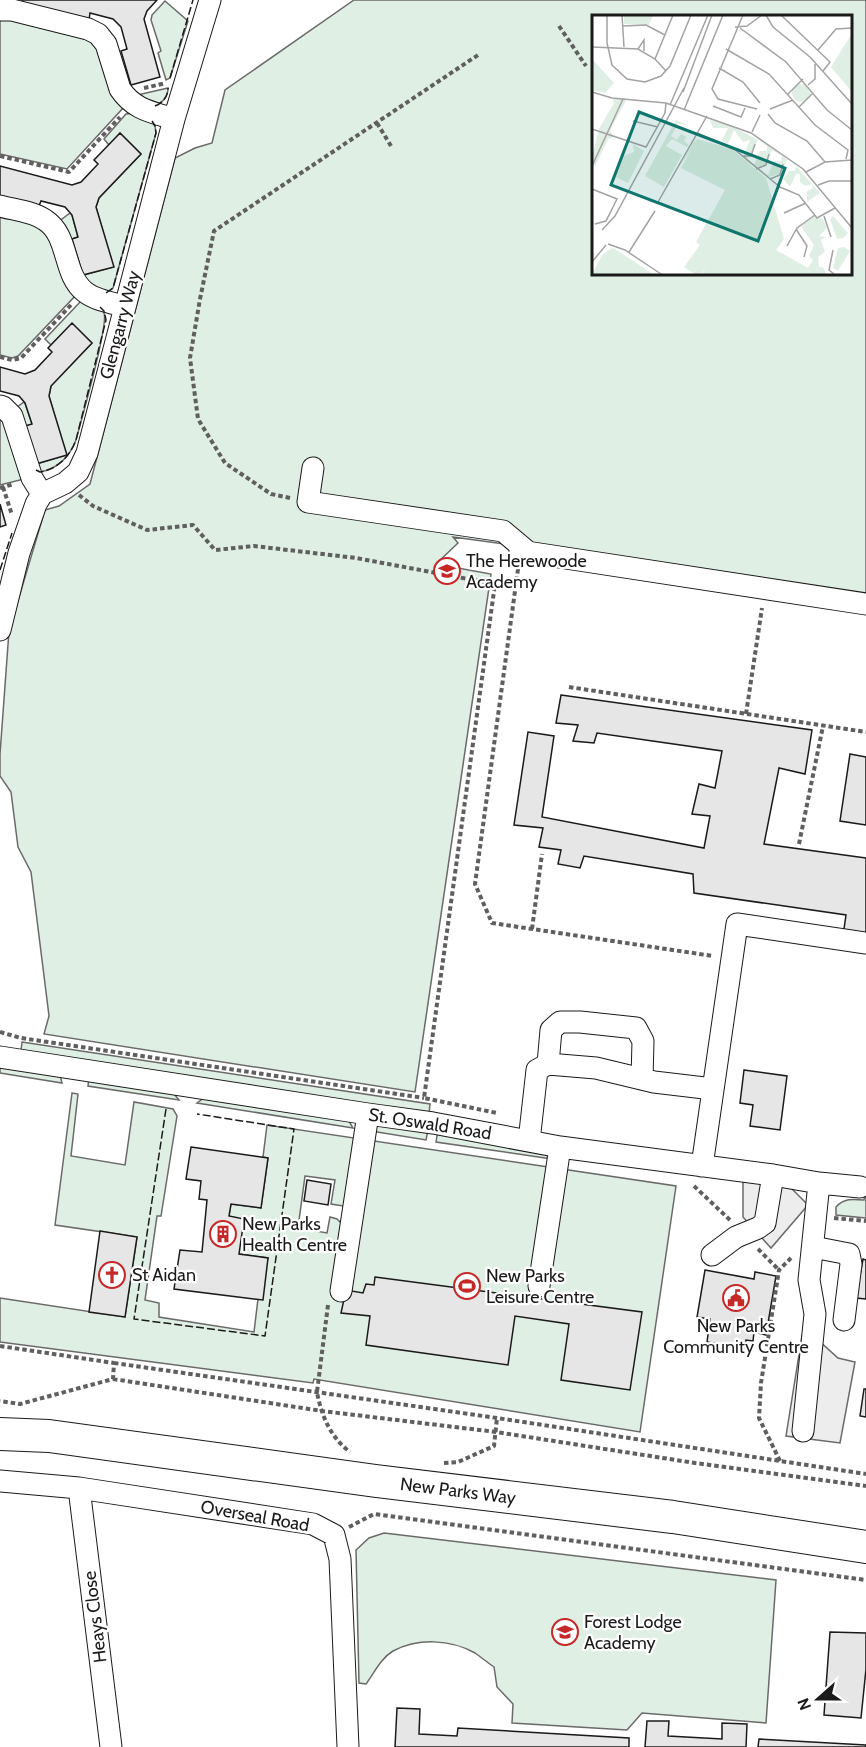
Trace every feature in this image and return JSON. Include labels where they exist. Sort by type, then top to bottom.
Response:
[{"type":"highway","name":"New Parks Way","points":[[0,1422],[49,1436]]},
{"type":"highway","name":"New Parks Way","points":[[0,1434],[49,1436],[376,1481],[673,1517],[866,1547]]},
{"type":"street","name":"Glengarry Way","points":[[42,494],[65,483],[78,472],[87,453],[174,119],[210,0]]},
{"type":"street","points":[[0,10],[12,10],[88,29],[98,34],[106,44],[120,89],[140,109],[174,119]]},
{"type":"street","points":[[0,206],[36,215],[46,220],[54,227],[60,238],[74,278],[84,292],[124,306]]},
{"type":"street","points":[[0,406],[12,416],[32,477],[42,494],[36,504],[19,553],[0,630]]},
{"type":"street","points":[[313,468],[308,502],[503,531],[524,551],[866,604]]},
{"type":"street","points":[[702,1166],[737,924],[866,943]]},
{"type":"street","points":[[548,1064],[551,1029],[560,1022],[636,1028],[643,1041],[642,1079]]},
{"type":"street","name":"St. Oswald Road","points":[[0,1057],[368,1114],[529,1135],[560,1147],[860,1187]]},
{"type":"street","points":[[529,1135],[537,1070],[548,1064],[596,1068],[654,1082],[713,1089]]},
{"type":"street","points":[[334,1295],[368,1114]]},
{"type":"street","points":[[539,1286],[560,1147]]},
{"type":"street","points":[[712,1255],[736,1237],[765,1223],[772,1175]]},
{"type":"street","points":[[803,1431],[815,1314],[809,1280],[819,1183]]},
{"type":"street","points":[[813,1247],[858,1255],[851,1264],[844,1320]]},
{"type":"street","name":"Overseal Road","points":[[0,1481],[79,1488],[313,1524],[334,1535],[340,1559],[348,1747]]},
{"type":"street","name":"Heays Close","points":[[79,1488],[111,1747]]},
{"type":"path","points":[[559,26],[586,66]]},
{"type":"path","points":[[308,502],[271,495],[225,463],[198,419],[190,358],[214,231],[478,55]]},
{"type":"path","points":[[0,156],[69,172],[133,103]]},
{"type":"path","points":[[377,123],[391,146]]},
{"type":"path","points":[[0,357],[12,360],[21,358],[84,292]]},
{"type":"path","points":[[65,483],[93,506],[147,530],[193,525],[215,550],[254,546],[356,558],[495,584],[424,1098]]},
{"type":"path","points":[[3,487],[13,519]]},
{"type":"path","points":[[524,551],[475,884],[492,924],[732,958]]},
{"type":"path","points":[[746,714],[762,605]]},
{"type":"path","points":[[569,687],[866,732]]},
{"type":"path","points":[[799,844],[823,726]]},
{"type":"path","points":[[532,929],[542,854]]},
{"type":"path","points":[[0,1032],[21,1038],[424,1098],[504,1114],[529,1135]]},
{"type":"path","points":[[685,1185],[696,1187],[779,1270]]},
{"type":"path","points":[[817,1216],[866,1221]]},
{"type":"path","points":[[780,1461],[759,1418],[761,1383],[779,1270],[792,1256]]},
{"type":"path","points":[[334,1295],[317,1392],[327,1424],[340,1444],[356,1457]]},
{"type":"path","points":[[0,1346],[866,1474]]},
{"type":"path","points":[[113,1379],[114,1363]]},
{"type":"path","points":[[0,1401],[20,1404],[113,1379],[322,1411],[496,1432],[866,1486]]},
{"type":"path","points":[[435,1464],[458,1461],[494,1446],[497,1418]]},
{"type":"path","points":[[334,1535],[374,1514],[866,1580]]},
{"type":"green space","name":"The Herewoode Academy","points":[[354,0],[866,0],[866,594],[453,537],[458,543],[436,564],[491,574],[415,1092],[44,1034],[49,1016],[31,872],[18,847],[11,792],[0,776],[9,631],[45,510],[59,506],[90,484],[175,158],[212,143],[225,90]]},
{"type":"green space","points":[[165,1],[188,21],[170,78],[166,80],[158,53],[161,51],[151,20],[152,15]]},
{"type":"green space","points":[[0,17],[93,40],[124,107],[67,169],[0,154]]},
{"type":"green space","points":[[168,88],[164,99],[154,106],[133,96]]},
{"type":"green space","points":[[133,113],[137,117],[152,121],[156,133],[113,288],[101,293],[87,286],[80,278],[64,230],[58,222],[70,213],[72,215],[78,237],[72,239],[83,275],[113,267],[96,207],[99,198],[141,154],[120,133],[109,145],[104,139],[126,114]]},
{"type":"green space","points":[[0,213],[43,225],[76,295],[18,356],[12,358],[0,355]]},
{"type":"green space","points":[[81,301],[95,304],[104,313],[99,353],[76,440],[67,456],[58,465],[40,472],[34,467],[13,410],[25,403],[32,424],[25,427],[36,464],[66,455],[49,396],[51,386],[92,343],[72,324],[51,345],[45,339]]},
{"type":"green space","points":[[0,416],[4,421],[24,479],[0,485]]},
{"type":"green space","points":[[22,1042],[430,1104],[429,1114],[21,1050]]},
{"type":"green space","points":[[0,1063],[59,1071],[62,1083],[0,1073]]},
{"type":"green space","points":[[89,1076],[169,1088],[179,1100],[88,1086]]},
{"type":"green space","name":"New Parks Leisure Centre","points":[[72,1093],[78,1094],[71,1156],[125,1165],[134,1102],[173,1109],[177,1116],[161,1216],[157,1216],[145,1300],[159,1303],[159,1317],[254,1332],[258,1299],[268,1258],[239,1254],[229,1216],[231,1204],[261,1208],[268,1158],[263,1157],[267,1125],[676,1186],[640,1432],[314,1379],[313,1383],[0,1342],[0,1298],[125,1317],[137,1237],[55,1225]],"holes":[[[305,1176],[335,1180],[331,1204],[344,1206],[341,1223],[330,1217],[327,1233],[298,1228]]]},
{"type":"green space","points":[[208,1095],[346,1116],[353,1128],[197,1103]]},
{"type":"green space","points":[[382,1121],[428,1130],[426,1140],[371,1131]]},
{"type":"green space","points":[[438,1130],[545,1148],[552,1159],[436,1142]]},
{"type":"green space","points":[[866,1188],[866,1218],[836,1215],[836,1207],[842,1202],[852,1199],[864,1200]]},
{"type":"green space","name":"Forest Lodge Academy","points":[[384,1533],[776,1580],[766,1723],[642,1713],[627,1730],[512,1723],[513,1704],[497,1687],[494,1667],[465,1648],[445,1643],[423,1642],[393,1651],[381,1662],[366,1684],[359,1683],[356,1550],[369,1538]]},
{"type":"shaded area","points":[[743,1178],[788,1185],[808,1205],[771,1248],[743,1217]]},
{"type":"shaded area","points":[[802,1336],[818,1340],[838,1358],[855,1362],[840,1443],[786,1436]]},
{"type":"building","points":[[22,0],[157,0],[147,11],[144,19],[160,77],[131,85],[121,51],[127,49],[121,27],[113,19],[90,13],[89,20],[22,2]]},
{"type":"building","points":[[120,133],[141,154],[99,198],[96,207],[114,267],[83,275],[72,239],[78,237],[72,215],[65,207],[41,201],[39,206],[0,196],[0,166],[72,185],[81,182],[98,164],[94,160]]},
{"type":"building","points":[[72,323],[92,343],[51,386],[49,396],[67,455],[36,464],[25,426],[32,424],[25,403],[19,396],[0,391],[0,367],[25,374],[35,370],[52,352],[48,348]]},
{"type":"building","points":[[0,504],[6,525],[0,527]]},
{"type":"building","points":[[561,695],[812,730],[805,774],[779,768],[764,844],[866,858],[866,940],[843,936],[846,915],[694,893],[693,874],[584,856],[580,868],[558,864],[561,850],[539,847],[543,828],[514,825],[528,732],[554,736],[542,817],[704,848],[710,816],[692,814],[699,784],[715,788],[722,751],[597,733],[594,743],[573,741],[578,725],[556,723]]},
{"type":"building","points":[[850,754],[866,757],[866,825],[840,821]]},
{"type":"building","points":[[744,1070],[787,1076],[780,1130],[750,1126],[753,1105],[740,1103]]},
{"type":"building","name":"New Parks Health Centre","points":[[191,1147],[268,1158],[261,1208],[231,1204],[229,1216],[244,1219],[239,1254],[268,1258],[263,1300],[174,1289],[180,1250],[202,1252],[207,1200],[199,1199],[201,1181],[186,1179]]},
{"type":"building","points":[[307,1180],[331,1184],[328,1205],[304,1201]]},
{"type":"building","name":"St Aidan","points":[[100,1231],[137,1237],[125,1317],[89,1312]]},
{"type":"building","points":[[863,1259],[866,1260],[866,1299],[856,1298]]},
{"type":"building","name":"New Parks Community Centre","points":[[705,1270],[754,1279],[755,1272],[776,1276],[766,1335],[754,1332],[753,1341],[746,1340],[745,1348],[707,1342],[710,1319],[697,1317]]},
{"type":"building","points":[[375,1277],[642,1312],[630,1390],[561,1380],[569,1324],[515,1316],[508,1365],[366,1345],[370,1316],[341,1313],[346,1290],[363,1293],[366,1284],[374,1285]]},
{"type":"building","points":[[864,1389],[866,1389],[866,1417],[860,1416]]},
{"type":"building","points":[[830,1632],[866,1633],[866,1669],[861,1718],[824,1715]]},
{"type":"building","points":[[397,1708],[420,1709],[419,1734],[457,1736],[458,1728],[629,1738],[629,1747],[395,1747]]},
{"type":"building","points":[[647,1721],[669,1721],[668,1736],[722,1739],[722,1723],[747,1724],[746,1747],[645,1747]]},
{"type":"building","points":[[759,1739],[866,1745],[866,1747],[758,1747]]},
{"type":"fence","points":[[170,78],[193,0]]},
{"type":"fence","points":[[155,106],[164,99],[168,88]]},
{"type":"fence","points":[[106,293],[113,288],[156,133],[152,121]]},
{"type":"fence","points":[[36,470],[40,472],[58,465],[67,456],[76,440],[106,320],[104,311],[100,307]]},
{"type":"fence","points":[[0,570],[12,533]]},
{"type":"fence","points":[[166,1109],[134,1319],[265,1336],[294,1129],[197,1114]]},
{"type":"place","name":"The Herewoode Academy","points":[[447,571]]},
{"type":"place","name":"New Parks Health Centre","points":[[223,1234]]},
{"type":"place","name":"St Aidan","points":[[112,1275]]},
{"type":"place","name":"New Parks Leisure Centre","points":[[467,1286]]},
{"type":"place","name":"New Parks Community Centre","points":[[736,1298]]},
{"type":"place","name":"Forest Lodge Academy","points":[[565,1632]]}]
